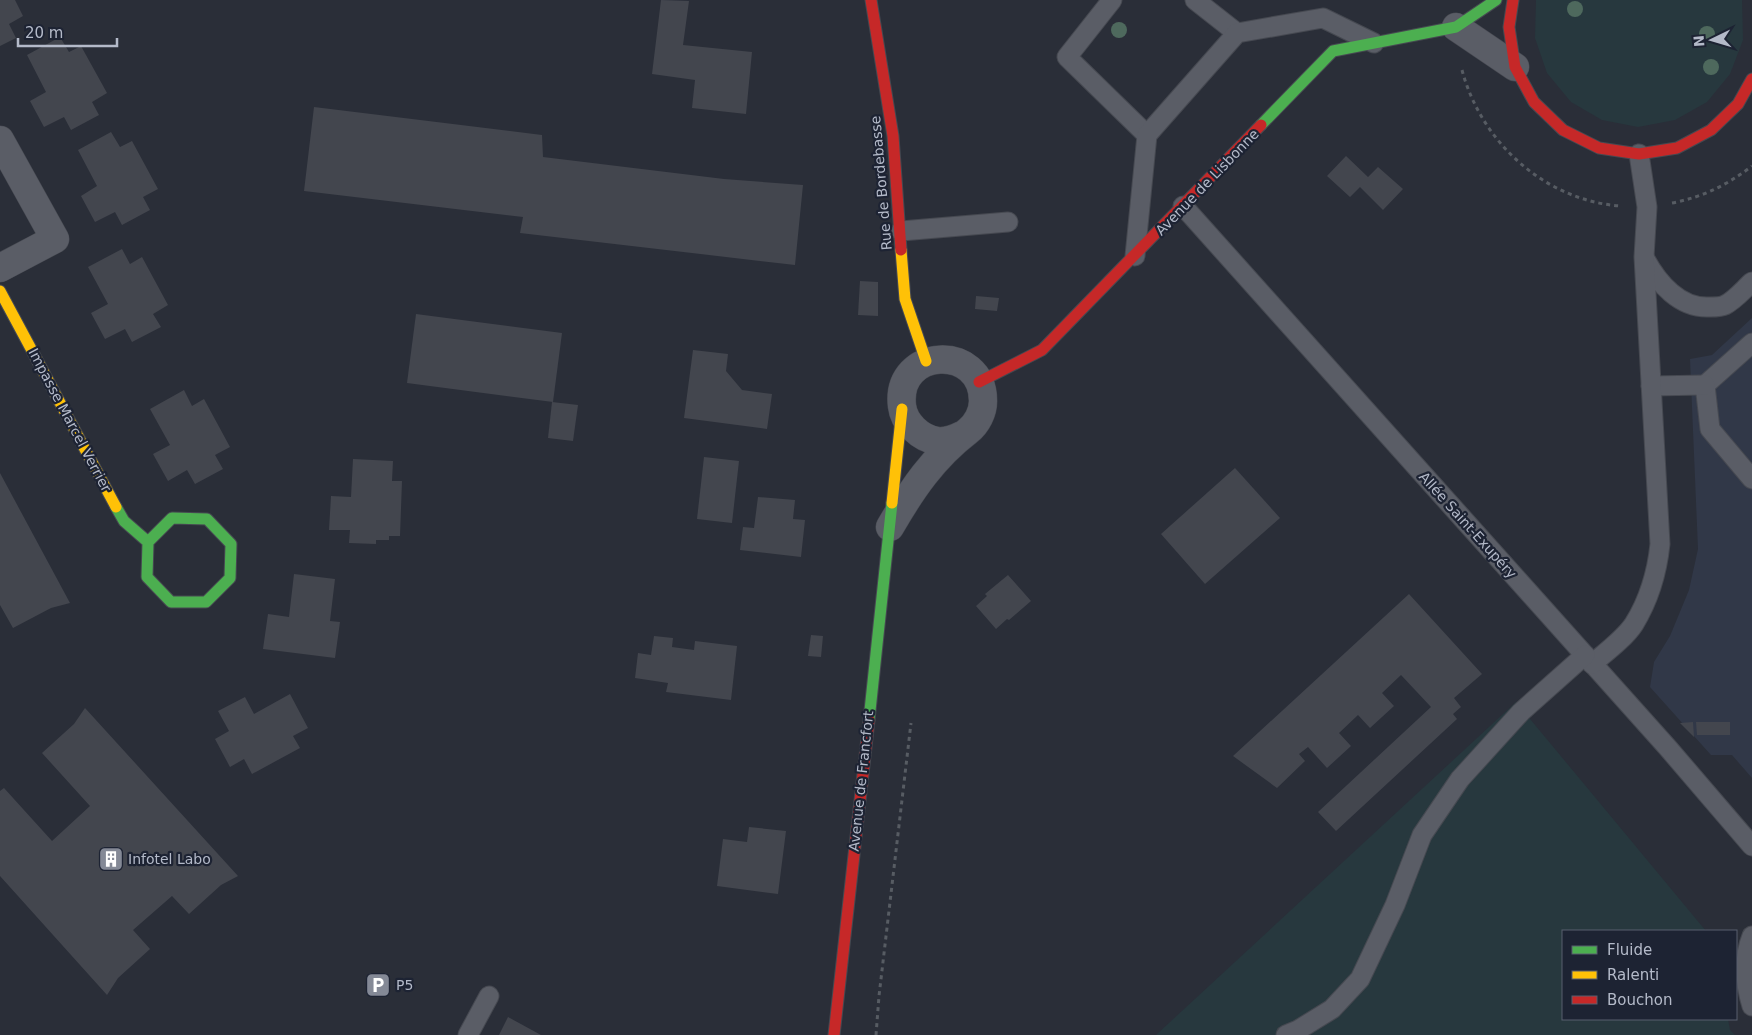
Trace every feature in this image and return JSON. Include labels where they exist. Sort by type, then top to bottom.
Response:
[{"type":"street","name":"Rue de Bordebasse","points":[[871,0],[893,136],[905,299],[926,361]]},
{"type":"street","name":"Avenue de Lisbonne","points":[[979,382],[1042,350],[1333,52],[1456,27],[1496,0]]},
{"type":"street","points":[[1513,0],[1509,27],[1516,66],[1534,102],[1563,130],[1599,148],[1639,154],[1677,148],[1711,130],[1738,104],[1751,83]]},
{"type":"street","points":[[1456,27],[1516,66]]},
{"type":"street","points":[[0,140],[56,239],[0,268]]},
{"type":"street","name":"Impasse Marcel Verrier","points":[[0,291],[124,521],[148,542]]},
{"type":"street","points":[[941,358],[957,361],[970,369],[979,382],[983,394],[983,406],[979,418],[972,428],[962,436],[950,440],[925,438],[907,420],[902,409],[901,397],[903,386],[908,376],[916,367],[926,361],[941,358]]},
{"type":"street","name":"Avenue de Francfort","points":[[834,1035],[902,409]]},
{"type":"street","name":"Avenue de Francfort","points":[[890,527],[912,490],[938,458],[962,436]]},
{"type":"street","points":[[172,518],[207,519],[231,544],[230,578],[206,602],[171,602],[147,577],[148,542],[172,518]]},
{"type":"lane","points":[[1112,0],[1067,57],[1147,135]]},
{"type":"lane","points":[[1195,0],[1237,33]]},
{"type":"lane","points":[[1135,256],[1147,135],[1237,33],[1323,18],[1374,43]]},
{"type":"lane","points":[[1286,1035],[1298,1030],[1332,1009],[1360,979],[1395,905],[1422,835],[1460,779],[1522,712],[1633,625],[1649,593],[1657,572],[1660,544],[1644,257],[1647,207],[1639,154]]},
{"type":"lane","name":"Allée Saint-Exupéry","points":[[1183,206],[1674,755],[1752,846]]},
{"type":"lane","points":[[901,231],[1008,222]]},
{"type":"lane","points":[[1644,257],[1654,274],[1665,286],[1678,298],[1691,305],[1707,307],[1724,306],[1752,282]]},
{"type":"lane","points":[[1651,386],[1705,385],[1752,344]]},
{"type":"lane","points":[[1705,385],[1710,428],[1752,479]]},
{"type":"lane","points":[[1752,936],[1746,965],[1747,990],[1752,1006]]},
{"type":"lane","points":[[468,1035],[489,996]]},
{"type":"path","points":[[1733,181],[1752,166]]},
{"type":"path","points":[[876,1035],[911,723]]},
{"type":"shaded area","points":[[1536,0],[1742,0],[1743,40],[1730,74],[1707,102],[1675,120],[1638,127],[1602,120],[1571,102],[1547,73],[1535,38]]},
{"type":"shaded area","points":[[1752,318],[1752,778],[1732,755],[1711,755],[1650,687],[1654,662],[1670,636],[1689,590],[1698,549],[1690,359],[1712,355]]},
{"type":"shaded area","points":[[1516,702],[1705,930],[1562,930],[1562,1020],[1728,1020],[1730,1030],[1735,1035],[1156,1035]]},
{"type":"building","points":[[0,0],[15,0],[23,16],[9,24],[16,38],[0,46]]},
{"type":"building","points":[[661,0],[689,1],[683,45],[752,52],[746,114],[692,108],[695,80],[652,74]]},
{"type":"building","points":[[60,37],[69,52],[81,46],[107,93],[92,102],[99,115],[71,130],[64,117],[44,127],[30,101],[46,92],[27,55]]},
{"type":"building","points":[[314,107],[542,135],[543,157],[724,179],[803,185],[795,265],[520,233],[523,217],[304,191]]},
{"type":"building","points":[[111,132],[120,147],[132,141],[158,189],[143,197],[150,210],[122,225],[115,212],[95,222],[81,196],[97,186],[78,150]]},
{"type":"building","points":[[1346,156],[1368,177],[1378,167],[1403,189],[1383,210],[1360,187],[1350,197],[1327,176]]},
{"type":"building","points":[[122,249],[130,264],[142,257],[168,305],[153,314],[161,327],[132,342],[125,329],[105,339],[91,313],[108,304],[88,267]]},
{"type":"building","points":[[860,281],[878,282],[878,316],[858,315]]},
{"type":"building","points":[[976,296],[999,298],[997,311],[975,309]]},
{"type":"building","points":[[416,314],[562,333],[553,402],[407,383]]},
{"type":"building","points":[[693,350],[728,354],[726,371],[742,390],[772,394],[767,429],[684,418]]},
{"type":"building","points":[[184,390],[192,406],[204,399],[230,447],[215,455],[223,469],[195,484],[187,470],[168,481],[153,454],[170,445],[150,409]]},
{"type":"building","points":[[552,402],[578,405],[573,441],[548,438]]},
{"type":"building","points":[[704,457],[739,461],[732,523],[697,519]]},
{"type":"building","points":[[353,459],[393,461],[392,481],[402,481],[400,536],[389,536],[389,540],[376,540],[376,544],[349,543],[350,530],[329,530],[331,496],[351,497]]},
{"type":"building","points":[[1235,468],[1280,518],[1205,584],[1161,534]]},
{"type":"building","points":[[0,473],[70,603],[51,608],[13,628],[0,605]]},
{"type":"building","points":[[758,497],[795,500],[793,519],[805,520],[801,557],[740,550],[743,527],[754,528]]},
{"type":"building","points":[[294,574],[335,579],[330,621],[340,622],[335,658],[263,649],[268,614],[289,617]]},
{"type":"building","points":[[1008,575],[1031,601],[996,629],[976,606],[987,596],[985,594]]},
{"type":"building","points":[[1409,594],[1482,674],[1454,698],[1461,707],[1453,714],[1457,719],[1336,831],[1318,812],[1431,707],[1401,675],[1382,693],[1394,706],[1370,728],[1358,715],[1339,733],[1351,746],[1327,768],[1308,747],[1299,754],[1305,761],[1277,788],[1233,756]]},
{"type":"building","points":[[811,635],[823,636],[821,657],[808,656]]},
{"type":"building","points":[[654,636],[673,638],[672,647],[694,650],[695,641],[737,646],[731,700],[666,692],[668,683],[635,678],[638,653],[651,655]]},
{"type":"building","points":[[290,694],[308,728],[293,736],[300,748],[252,774],[244,759],[230,767],[215,739],[229,731],[218,711],[245,697],[254,714]]},
{"type":"building","name":"Infotel Labo","points":[[85,708],[238,876],[221,885],[189,914],[172,896],[133,930],[150,949],[118,978],[107,995],[0,876],[0,791],[4,788],[52,841],[90,806],[42,753],[74,724]]},
{"type":"building","points":[[1693,722],[1694,737],[1680,723]]},
{"type":"building","points":[[1696,722],[1730,722],[1730,735],[1697,735]]},
{"type":"building","points":[[749,827],[786,831],[778,894],[717,886],[723,839],[747,842]]},
{"type":"building","points":[[508,1017],[541,1035],[499,1035]]},
{"type":"traffic: fast","points":[[1261,125],[1333,51],[1456,27],[1496,0]]},
{"type":"traffic: fast","points":[[869,720],[892,503]]},
{"type":"traffic: fast","points":[[116,507],[124,521],[148,542],[147,577],[171,602],[206,602],[230,578],[231,544],[207,519],[172,518],[148,542]]},
{"type":"traffic: slow","points":[[901,250],[905,299],[926,361]]},
{"type":"traffic: slow","points":[[0,291],[116,507]]},
{"type":"traffic: slow","points":[[892,503],[902,409]]},
{"type":"traffic: jam","points":[[871,0],[893,136],[901,250]]},
{"type":"traffic: jam","points":[[1513,0],[1509,27],[1515,67],[1534,102],[1563,130],[1599,148],[1639,154],[1677,148],[1711,130],[1738,104],[1752,79]]},
{"type":"traffic: jam","points":[[979,382],[1042,350],[1261,125]]},
{"type":"traffic: jam","points":[[834,1035],[869,720]]},
{"type":"place","name":"Infotel Labo","points":[[111,859]]},
{"type":"place","name":"P5","points":[[378,985]]}]
